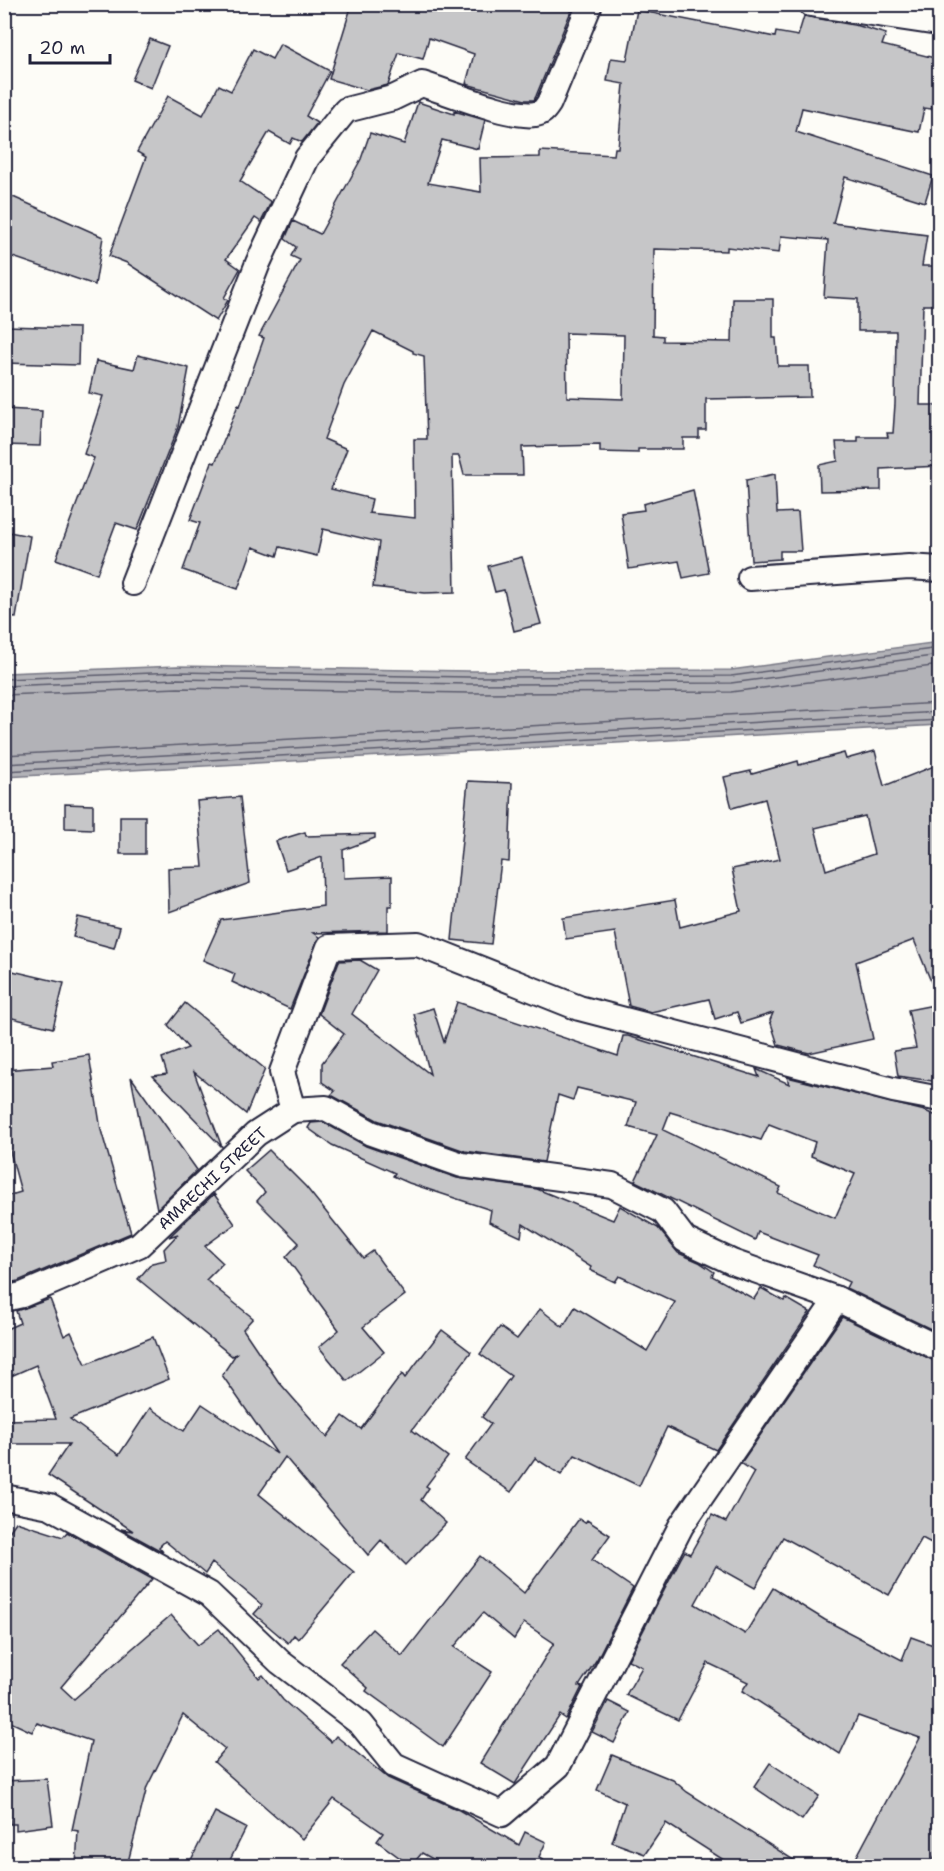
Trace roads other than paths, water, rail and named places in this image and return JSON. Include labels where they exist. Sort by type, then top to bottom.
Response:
[{"type":"street","points":[[133,583],[258,262],[307,158],[346,110],[393,98],[422,84],[511,112],[534,115],[543,112],[590,4]]},
{"type":"street","points":[[811,4],[938,19]]},
{"type":"street","points":[[750,578],[909,567],[939,569]]},
{"type":"street","points":[[939,1099],[893,1090],[579,1008],[418,944],[329,947],[282,1072],[293,1110],[326,1108],[371,1133],[462,1165],[612,1185],[663,1211],[685,1240],[732,1262],[837,1299],[939,1349]]},
{"type":"street","name":"AMAECHI STREET","points":[[4,1299],[22,1295],[139,1245],[256,1134],[293,1110]]},
{"type":"street","points":[[4,1497],[50,1506],[209,1594],[280,1662],[361,1724],[394,1765],[502,1814],[558,1766],[681,1526],[837,1299]]},
{"type":"water","points":[[939,642],[939,725],[5,777],[5,673],[177,666],[469,671],[731,670]]}]
